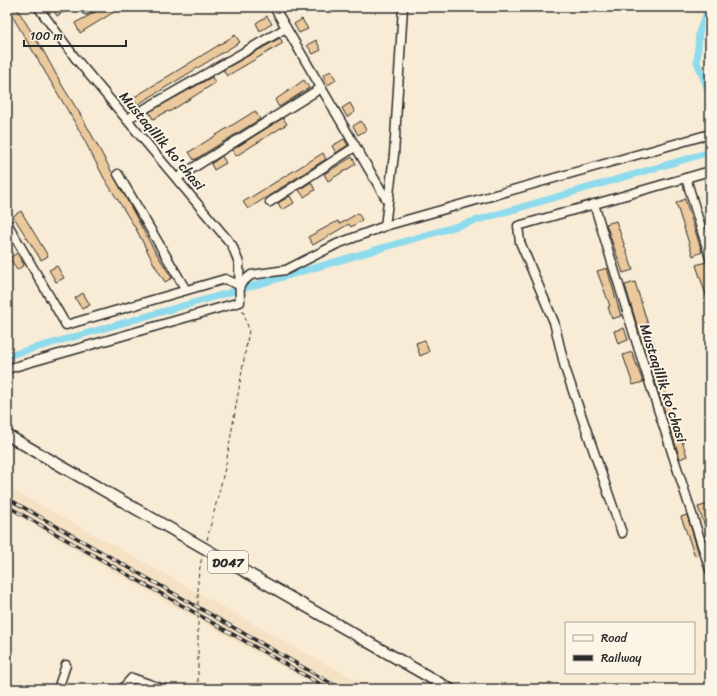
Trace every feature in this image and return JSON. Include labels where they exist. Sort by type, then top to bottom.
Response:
[{"type":"main road","name":"D047","points":[[7,436],[450,689]]},
{"type":"street","name":"Mustaqillik ko'chasi","points":[[38,7],[76,59],[232,245],[239,263],[238,285],[240,302]]},
{"type":"street","points":[[274,7],[388,202]]},
{"type":"street","points":[[385,226],[394,155],[403,7]]},
{"type":"street","points":[[127,119],[286,28]]},
{"type":"street","points":[[177,178],[321,88]]},
{"type":"street","points":[[7,223],[66,325],[226,279],[238,285],[251,275],[286,270],[337,244],[385,226],[710,134]]},
{"type":"street","points":[[270,202],[355,147]]},
{"type":"street","points":[[622,533],[565,368],[554,322],[520,242],[518,226],[710,171]]},
{"type":"street","points":[[118,174],[186,290]]},
{"type":"street","points":[[686,178],[710,258]]},
{"type":"street","name":"Mustaqillik ko'chasi","points":[[594,204],[638,347],[710,570]]},
{"type":"street","points":[[7,369],[240,302]]},
{"type":"street","points":[[60,689],[59,686],[66,665]]},
{"type":"street","points":[[122,689],[132,678],[163,689]]},
{"type":"path","points":[[198,689],[198,579],[200,562],[205,549],[226,464],[249,330],[240,302]]},
{"type":"shaded area","points":[[7,487],[121,549],[303,652],[374,689],[323,689],[255,652],[94,561],[7,509]]},
{"type":"building","points":[[7,7],[16,7],[44,52],[63,87],[82,117],[153,248],[172,278],[165,282],[154,264],[136,229],[104,178],[78,128]]},
{"type":"building","points":[[52,7],[72,7],[57,16]]},
{"type":"building","points":[[105,7],[122,7],[80,33],[75,23]]},
{"type":"building","points":[[267,16],[272,24],[260,31],[256,23]]},
{"type":"building","points":[[302,19],[308,29],[299,33],[294,24]]},
{"type":"building","points":[[235,35],[240,42],[137,105],[133,98]]},
{"type":"building","points":[[280,38],[283,43],[227,76],[223,70]]},
{"type":"building","points":[[316,40],[321,50],[313,54],[307,45]]},
{"type":"building","points":[[331,71],[336,80],[328,85],[323,75]]},
{"type":"building","points":[[212,77],[215,83],[169,112],[168,111],[153,119],[149,112]]},
{"type":"building","points":[[304,80],[309,88],[279,107],[275,100]]},
{"type":"building","points":[[350,103],[355,112],[347,117],[342,108]]},
{"type":"building","points":[[255,111],[260,119],[194,160],[189,152]]},
{"type":"building","points":[[283,118],[287,124],[236,156],[232,150]]},
{"type":"building","points":[[361,121],[366,130],[358,135],[353,126]]},
{"type":"building","points":[[344,139],[348,145],[336,153],[332,146]]},
{"type":"building","points":[[323,153],[326,159],[248,209],[243,202]]},
{"type":"building","points":[[222,156],[226,163],[214,170],[211,164]]},
{"type":"building","points":[[352,157],[356,164],[328,181],[324,174]]},
{"type":"building","points":[[311,182],[315,190],[304,197],[299,190]]},
{"type":"building","points":[[290,196],[294,203],[282,210],[278,203]]},
{"type":"building","points":[[685,199],[702,252],[693,256],[676,203]]},
{"type":"building","points":[[21,211],[48,256],[41,260],[13,216]]},
{"type":"building","points":[[358,213],[362,220],[351,227],[349,224],[313,245],[308,237],[338,221],[340,224]]},
{"type":"building","points":[[616,221],[633,270],[623,273],[606,224]]},
{"type":"building","points":[[17,253],[24,265],[17,270],[10,258]]},
{"type":"building","points":[[706,262],[710,275],[709,304],[696,265]]},
{"type":"building","points":[[57,266],[64,278],[56,282],[49,270]]},
{"type":"building","points":[[607,268],[621,316],[612,319],[608,307],[610,306],[597,271]]},
{"type":"building","points":[[635,282],[655,348],[645,352],[625,285]]},
{"type":"building","points":[[83,293],[90,305],[82,309],[75,298]]},
{"type":"building","points":[[624,328],[628,340],[618,344],[614,331]]},
{"type":"building","points":[[425,340],[429,352],[420,356],[416,343]]},
{"type":"building","points":[[632,352],[643,382],[633,385],[623,355]]},
{"type":"building","points":[[658,367],[687,456],[680,459],[651,369]]},
{"type":"building","points":[[708,504],[710,511],[709,538],[698,507]]},
{"type":"building","points":[[687,515],[699,554],[695,556],[681,517]]},
{"type":"waterway","points":[[709,7],[699,32],[697,62],[710,95]]},
{"type":"waterway","points":[[7,356],[710,152]]},
{"type":"railway","points":[[7,498],[341,689]]},
{"type":"railway","points":[[7,506],[329,689]]}]
